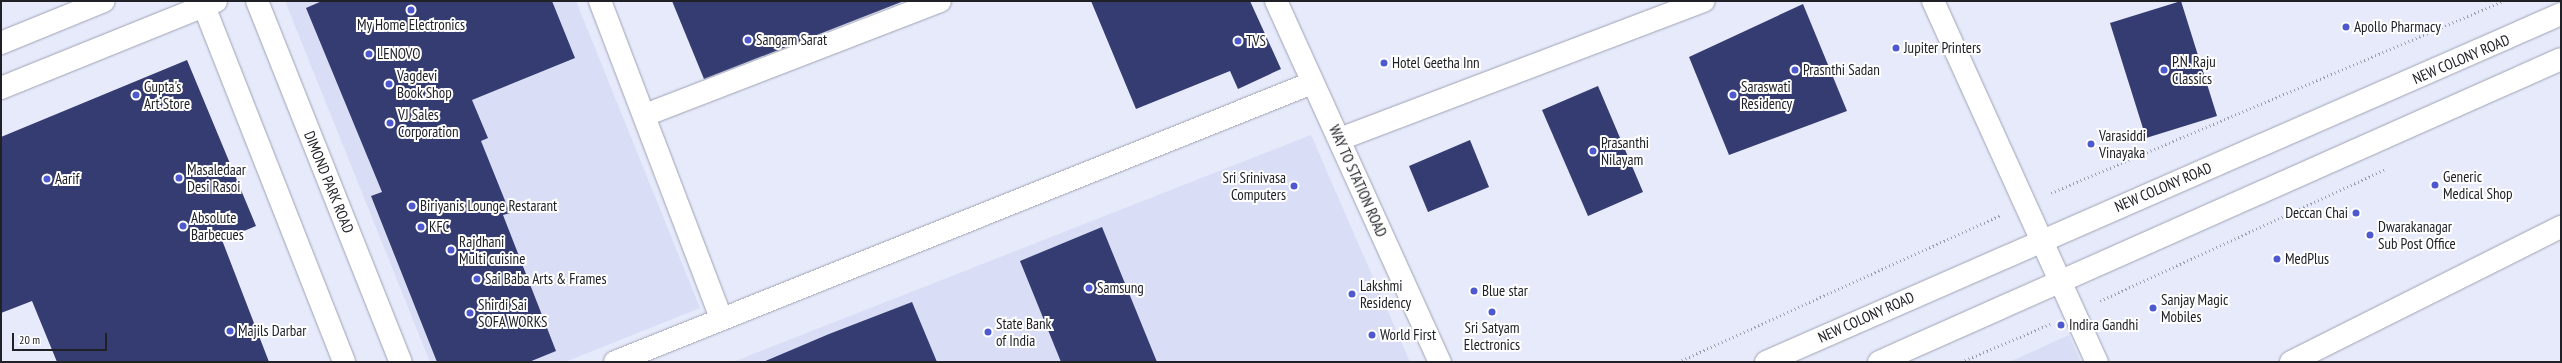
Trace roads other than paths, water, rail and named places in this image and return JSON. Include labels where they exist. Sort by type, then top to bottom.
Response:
[{"type":"street","points":[[1,43],[104,1]]},
{"type":"street","name":"DIMOND PARK ROAD","points":[[257,1],[401,362]]},
{"type":"street","points":[[600,1],[645,115],[721,318]]},
{"type":"street","points":[[645,115],[940,1]]},
{"type":"street","name":"WAY TO STATION ROAD","points":[[1276,1],[1440,362]]},
{"type":"street","points":[[1340,139],[1704,1]]},
{"type":"street","points":[[1933,1],[2097,362]]},
{"type":"street","points":[[1,88],[208,3],[344,362]]},
{"type":"street","name":"NEW COLONY ROAD","points":[[1766,362],[2042,239],[2561,14]]},
{"type":"street","points":[[1879,362],[2561,59]]},
{"type":"street","points":[[615,362],[721,318],[1312,82]]},
{"type":"street","points":[[2291,362],[2561,227]]},
{"type":"place","name":"My Home Electronics","points":[[411,10]]},
{"type":"place","name":"Apollo Pharmacy","points":[[2346,27]]},
{"type":"place","name":"Sangam Sarat","points":[[748,40]]},
{"type":"place","name":"TVS","points":[[1238,41]]},
{"type":"place","name":"Jupiter Printers","points":[[1896,48]]},
{"type":"place","name":"LENOVO","points":[[369,54]]},
{"type":"place","name":"Hotel Geetha Inn","points":[[1384,63]]},
{"type":"place","name":"Prasnthi Sadan","points":[[1795,70]]},
{"type":"place","name":"P.N. Raju Classics","points":[[2164,70]]},
{"type":"place","name":"Vagdevi Book Shop","points":[[389,84]]},
{"type":"place","name":"Gupta's Art Store","points":[[136,95]]},
{"type":"place","name":"Saraswati Residency","points":[[1733,95]]},
{"type":"place","name":"VJ Sales Corporation","points":[[390,123]]},
{"type":"place","name":"Varasiddi Vinayaka","points":[[2091,144]]},
{"type":"place","name":"Prasanthi Nilayam","points":[[1593,151]]},
{"type":"place","name":"Masaledaar Desi Rasoi","points":[[179,178]]},
{"type":"place","name":"Aarif","points":[[47,179]]},
{"type":"place","name":"Generic Medical Shop","points":[[2435,185]]},
{"type":"place","name":"Sri Srinivasa Computers","points":[[1294,186]]},
{"type":"place","name":"Biriyanis Lounge Restarant","points":[[412,206]]},
{"type":"place","name":"Deccan Chai","points":[[2356,213]]},
{"type":"place","name":"Absolute Barbecues","points":[[183,226]]},
{"type":"place","name":"KFC","points":[[421,227]]},
{"type":"place","name":"Dwarakanagar Sub Post Office","points":[[2370,235]]},
{"type":"place","name":"Rajdhani Multi cuisine","points":[[451,250]]},
{"type":"place","name":"MedPlus","points":[[2277,259]]},
{"type":"place","name":"Sai Baba Arts & Frames","points":[[477,279]]},
{"type":"place","name":"Samsung","points":[[1089,288]]},
{"type":"place","name":"Blue star","points":[[1474,291]]},
{"type":"place","name":"Lakshmi Residency","points":[[1352,294]]},
{"type":"place","name":"Sanjay Magic Mobiles","points":[[2153,308]]},
{"type":"place","name":"Sri Satyam Electronics","points":[[1492,312]]},
{"type":"place","name":"Shirdi Sai SOFA WORKS","points":[[470,313]]},
{"type":"place","name":"Indira Gandhi","points":[[2061,325]]},
{"type":"place","name":"Majils Darbar","points":[[230,331]]},
{"type":"place","name":"State Bank of India","points":[[988,332]]},
{"type":"place","name":"World First","points":[[1372,335]]}]
